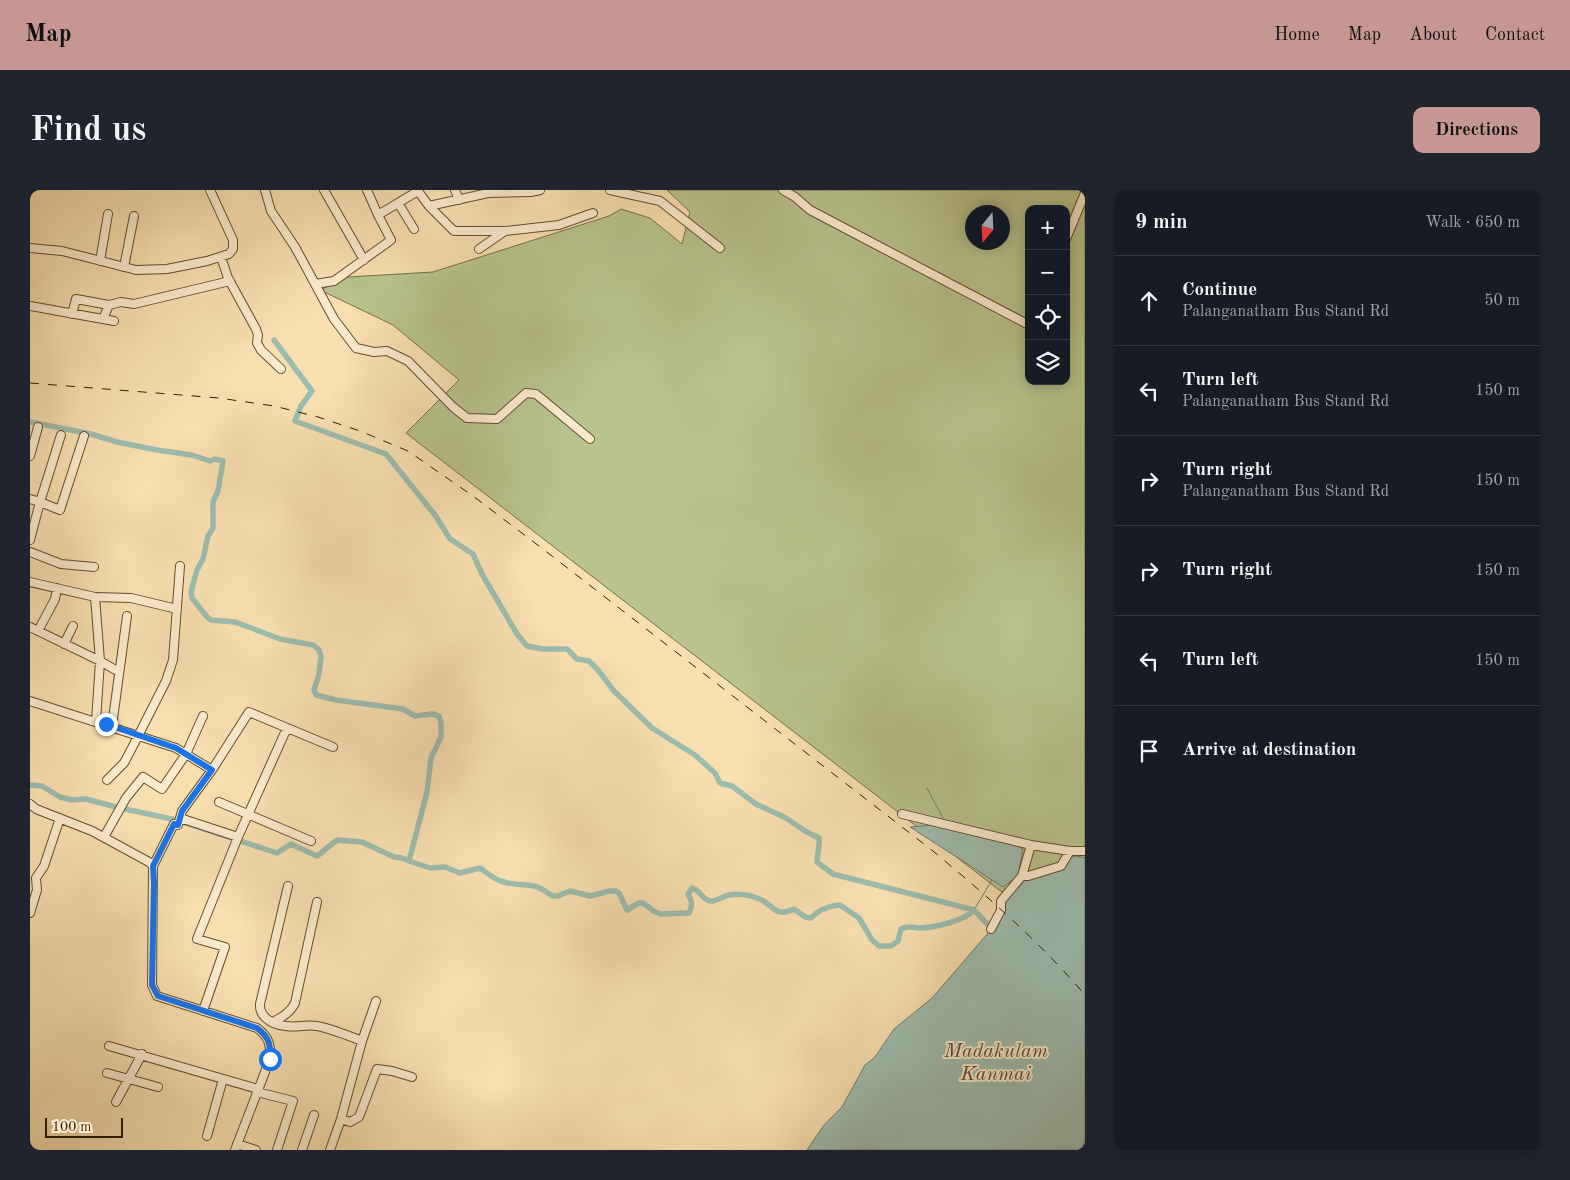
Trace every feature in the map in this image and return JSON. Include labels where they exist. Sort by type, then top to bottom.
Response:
[{"type":"street","points":[[30,248],[62,250],[136,270],[168,269],[221,257],[229,254],[233,249],[233,240],[210,190]]},
{"type":"street","points":[[265,190],[271,211],[295,247],[334,319],[356,348],[374,352],[387,351],[408,361],[453,407],[467,418],[496,419],[526,393],[536,394],[590,439]]},
{"type":"street","points":[[324,190],[364,260]]},
{"type":"street","points":[[315,284],[334,281],[390,240],[367,190]]},
{"type":"street","points":[[454,190],[459,200]]},
{"type":"street","points":[[429,206],[491,192],[532,192],[540,190]]},
{"type":"street","points":[[610,190],[660,201],[720,248]]},
{"type":"street","points":[[783,190],[795,197],[810,210],[1025,323]]},
{"type":"street","points":[[378,215],[418,191],[429,206],[454,231],[505,231],[559,225],[593,213]]},
{"type":"street","points":[[1070,229],[1085,193]]},
{"type":"street","points":[[398,203],[414,229]]},
{"type":"street","points":[[100,261],[108,214]]},
{"type":"street","points":[[124,267],[134,216]]},
{"type":"street","points":[[479,249],[505,231]]},
{"type":"street","points":[[221,257],[230,281],[256,329],[259,347],[281,369]]},
{"type":"street","points":[[72,314],[76,299],[109,305],[121,302],[134,304],[230,281]]},
{"type":"street","points":[[103,319],[109,305]]},
{"type":"street","points":[[30,306],[114,321]]},
{"type":"street","points":[[30,456],[38,428]]},
{"type":"street","points":[[30,540],[61,435]]},
{"type":"street","points":[[30,499],[60,510],[84,436]]},
{"type":"street","points":[[30,552],[60,564],[94,567]]},
{"type":"street","points":[[107,780],[124,763],[166,682],[173,660],[180,566]]},
{"type":"street","points":[[30,582],[95,597],[131,598],[176,610]]},
{"type":"street","points":[[38,631],[55,600],[57,588]]},
{"type":"street","points":[[95,597],[100,661],[96,721]]},
{"type":"street","points":[[112,726],[127,616]]},
{"type":"street","points":[[64,644],[73,626]]},
{"type":"street","points":[[30,627],[119,672]]},
{"type":"street","points":[[30,701],[176,748],[212,770]]},
{"type":"street","points":[[179,822],[182,811],[212,770],[250,712],[333,747]]},
{"type":"street","points":[[104,838],[126,798],[143,777],[162,789],[186,754],[204,716]]},
{"type":"street","points":[[203,1010],[225,947],[197,939],[238,837],[287,728]]},
{"type":"street","points":[[219,802],[311,841]]},
{"type":"street","points":[[30,804],[36,809],[92,831],[153,866]]},
{"type":"street","points":[[902,814],[1030,845],[1070,851],[1085,851]]},
{"type":"street","points":[[30,913],[37,890],[36,878],[44,866],[60,818]]},
{"type":"street","points":[[238,837],[179,822],[174,824],[153,866],[152,985],[158,996],[257,1028],[267,1036],[271,1047],[270,1059],[236,1147],[256,1150]]},
{"type":"street","points":[[992,929],[1001,910],[1001,901],[1022,876],[1030,845]]},
{"type":"street","points":[[1022,876],[1061,866],[1070,851]]},
{"type":"street","points":[[288,886],[259,1011],[261,1015],[273,1022],[287,1026],[307,1024],[362,1041]]},
{"type":"street","points":[[273,1022],[292,1010],[295,1003],[317,902]]},
{"type":"street","points":[[330,1150],[341,1119],[362,1041],[376,1001]]},
{"type":"street","points":[[109,1046],[142,1054],[293,1101],[277,1150]]},
{"type":"street","points":[[116,1102],[142,1054]]},
{"type":"street","points":[[341,1119],[350,1122],[359,1117],[378,1069],[412,1078]]},
{"type":"street","points":[[107,1073],[158,1088]]},
{"type":"street","points":[[207,1136],[223,1079]]},
{"type":"street","points":[[302,1150],[314,1115]]},
{"type":"green space","points":[[667,190],[1082,190],[1077,202],[1085,204],[1085,858],[1075,856],[1007,896],[406,433],[459,380],[393,325],[320,290],[348,277],[433,272],[609,216],[621,209],[650,218],[682,244],[690,212]]},
{"type":"water","points":[[946,824],[1007,840],[1023,849],[1018,876],[1003,887],[910,827]]},
{"type":"water","name":"Madakulam Kanmai","points":[[1075,856],[1085,858],[1085,1138],[1082,1150],[807,1150],[824,1125],[842,1107],[865,1065],[875,1057],[894,1029],[932,998],[995,925],[1007,896],[1026,879]]},
{"type":"waterway","points":[[274,340],[312,391],[301,406],[295,421],[386,454],[435,515],[450,539],[473,554],[482,574],[517,634],[527,646],[543,649],[567,649],[577,659],[589,661],[614,691],[652,728],[695,755],[715,773],[720,783],[732,786],[756,804],[786,818],[819,838],[817,862],[833,874],[974,910]]},
{"type":"waterway","points":[[30,422],[91,434],[117,442],[192,455],[210,461],[215,459],[223,461],[218,491],[213,502],[213,528],[208,536],[203,559],[197,570],[191,592],[192,598],[207,617],[211,620],[235,622],[280,639],[313,645],[319,650],[321,656],[319,674],[314,690],[316,695],[336,700],[403,709],[415,716],[432,714],[439,716],[441,737],[431,758],[427,792],[409,861],[430,868],[445,867],[460,873],[480,868],[501,881],[534,886],[552,896],[558,896],[570,891],[590,896],[616,891],[619,893],[627,910],[639,903],[643,903],[661,914],[689,913],[691,904],[688,894],[692,888],[708,900],[713,901],[732,894],[747,895],[762,900],[778,911],[787,912],[794,909],[805,917],[811,918],[824,908],[840,905],[859,918],[872,940],[879,946],[891,946],[898,941],[901,929],[942,925],[964,917],[974,910],[993,930]]},
{"type":"waterway","points":[[30,785],[42,786],[60,797],[72,800],[86,799],[176,820],[277,853],[291,844],[317,856],[337,840],[362,842],[394,857],[409,861]]},
{"type":"waterway","points":[[927,788],[944,820]]},
{"type":"waterway","points":[[974,910],[992,880]]},
{"type":"railway","points":[[30,383],[219,398],[274,406],[318,417],[360,431],[408,451],[473,496],[539,546],[933,851],[1012,920],[1050,956],[1085,995]]},
{"type":"route","points":[[106,724],[176,748],[212,770],[182,811],[178,825],[174,824],[153,866],[152,985],[158,996],[257,1028],[267,1036],[271,1047],[270,1059]]}]
